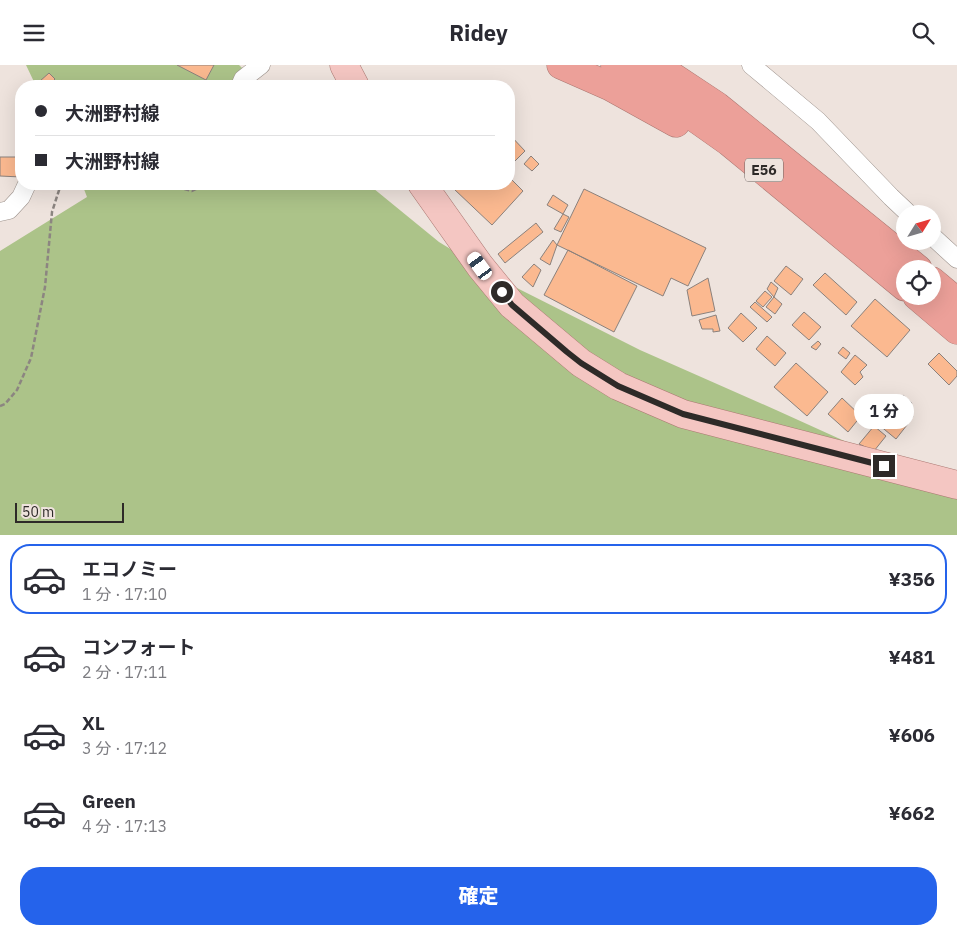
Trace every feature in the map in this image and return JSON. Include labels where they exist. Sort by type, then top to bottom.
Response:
[{"type":"highway","points":[[561,65],[611,87],[680,125],[797,208],[864,238]]},
{"type":"highway","name":"E56","points":[[615,65],[654,89],[864,238],[902,260]]},
{"type":"highway","name":"E56","points":[[655,65],[717,107],[864,238],[896,276]]},
{"type":"highway","points":[[685,65],[745,111],[801,160],[864,238]]},
{"type":"highway","points":[[941,289],[957,302]]},
{"type":"highway","points":[[928,305],[957,330]]},
{"type":"main road","points":[[344,65],[352,80]]},
{"type":"main road","points":[[426,190],[480,266],[512,305],[581,363],[618,386],[683,414],[957,485]]},
{"type":"street","points":[[243,80],[261,65]]},
{"type":"street","points":[[751,65],[818,121],[899,205]]},
{"type":"street","points":[[0,212],[9,210],[21,197],[24,190]]},
{"type":"street","points":[[941,244],[957,259]]},
{"type":"path","points":[[0,406],[5,404],[16,390],[31,358],[45,287],[52,212],[60,190]]},
{"type":"green space","points":[[26,65],[239,65],[255,80],[33,80]]},
{"type":"green space","points":[[84,190],[375,190],[439,242],[503,281],[640,350],[957,492],[957,535],[0,535],[0,251],[87,197]]},
{"type":"building","points":[[177,65],[214,65],[206,80]]},
{"type":"building","points":[[49,73],[55,79],[54,80],[41,80]]},
{"type":"building","points":[[515,140],[525,151],[515,161]]},
{"type":"building","points":[[531,156],[539,164],[532,171],[524,164]]},
{"type":"building","points":[[0,157],[15,157],[15,177],[0,176]]},
{"type":"building","points":[[515,183],[523,191],[492,225],[455,190],[515,190]]},
{"type":"building","points":[[584,189],[706,248],[688,286],[671,278],[663,296],[557,245]]},
{"type":"building","points":[[553,195],[568,205],[563,214],[547,205]]},
{"type":"building","points":[[563,214],[569,217],[561,232],[554,229]]},
{"type":"building","points":[[536,223],[543,232],[505,263],[498,254]]},
{"type":"building","points":[[553,240],[557,245],[550,265],[540,259]]},
{"type":"building","points":[[568,250],[637,286],[614,332],[544,295]]},
{"type":"building","points":[[534,264],[541,270],[533,287],[522,277]]},
{"type":"building","points":[[786,266],[803,279],[791,295],[774,281]]},
{"type":"building","points":[[825,273],[857,302],[846,315],[813,285]]},
{"type":"building","points":[[708,278],[715,311],[692,316],[687,290]]},
{"type":"building","points":[[771,282],[778,288],[774,297],[767,289]]},
{"type":"building","points":[[765,291],[772,297],[763,307],[756,301]]},
{"type":"building","points":[[774,297],[782,304],[775,314],[766,307]]},
{"type":"building","points":[[875,299],[910,330],[887,357],[851,326]]},
{"type":"building","points":[[755,302],[772,317],[767,322],[750,307]]},
{"type":"building","points":[[804,312],[821,327],[809,340],[792,325]]},
{"type":"building","points":[[741,313],[757,328],[743,342],[728,328]]},
{"type":"building","points":[[716,315],[720,331],[713,332],[713,329],[702,329],[699,320]]},
{"type":"building","points":[[767,336],[786,353],[775,366],[756,349]]},
{"type":"building","points":[[818,341],[821,344],[816,350],[811,347]]},
{"type":"building","points":[[843,347],[850,353],[846,359],[838,353]]},
{"type":"building","points":[[939,353],[957,371],[957,376],[949,385],[928,364]]},
{"type":"building","points":[[855,355],[867,365],[860,372],[863,377],[855,385],[841,372]]},
{"type":"building","points":[[796,363],[828,392],[807,416],[774,387]]},
{"type":"building","points":[[903,395],[912,403],[907,410],[897,403]]},
{"type":"building","points":[[842,398],[861,416],[848,432],[828,414]]},
{"type":"building","points":[[897,403],[913,416],[907,425],[890,411]]},
{"type":"building","points":[[890,411],[907,425],[896,439],[879,425]]},
{"type":"building","points":[[874,426],[886,436],[874,451],[859,444]]},
{"type":"route","points":[[502,292],[512,305],[553,341],[581,363],[618,386],[683,414],[884,466]]}]
